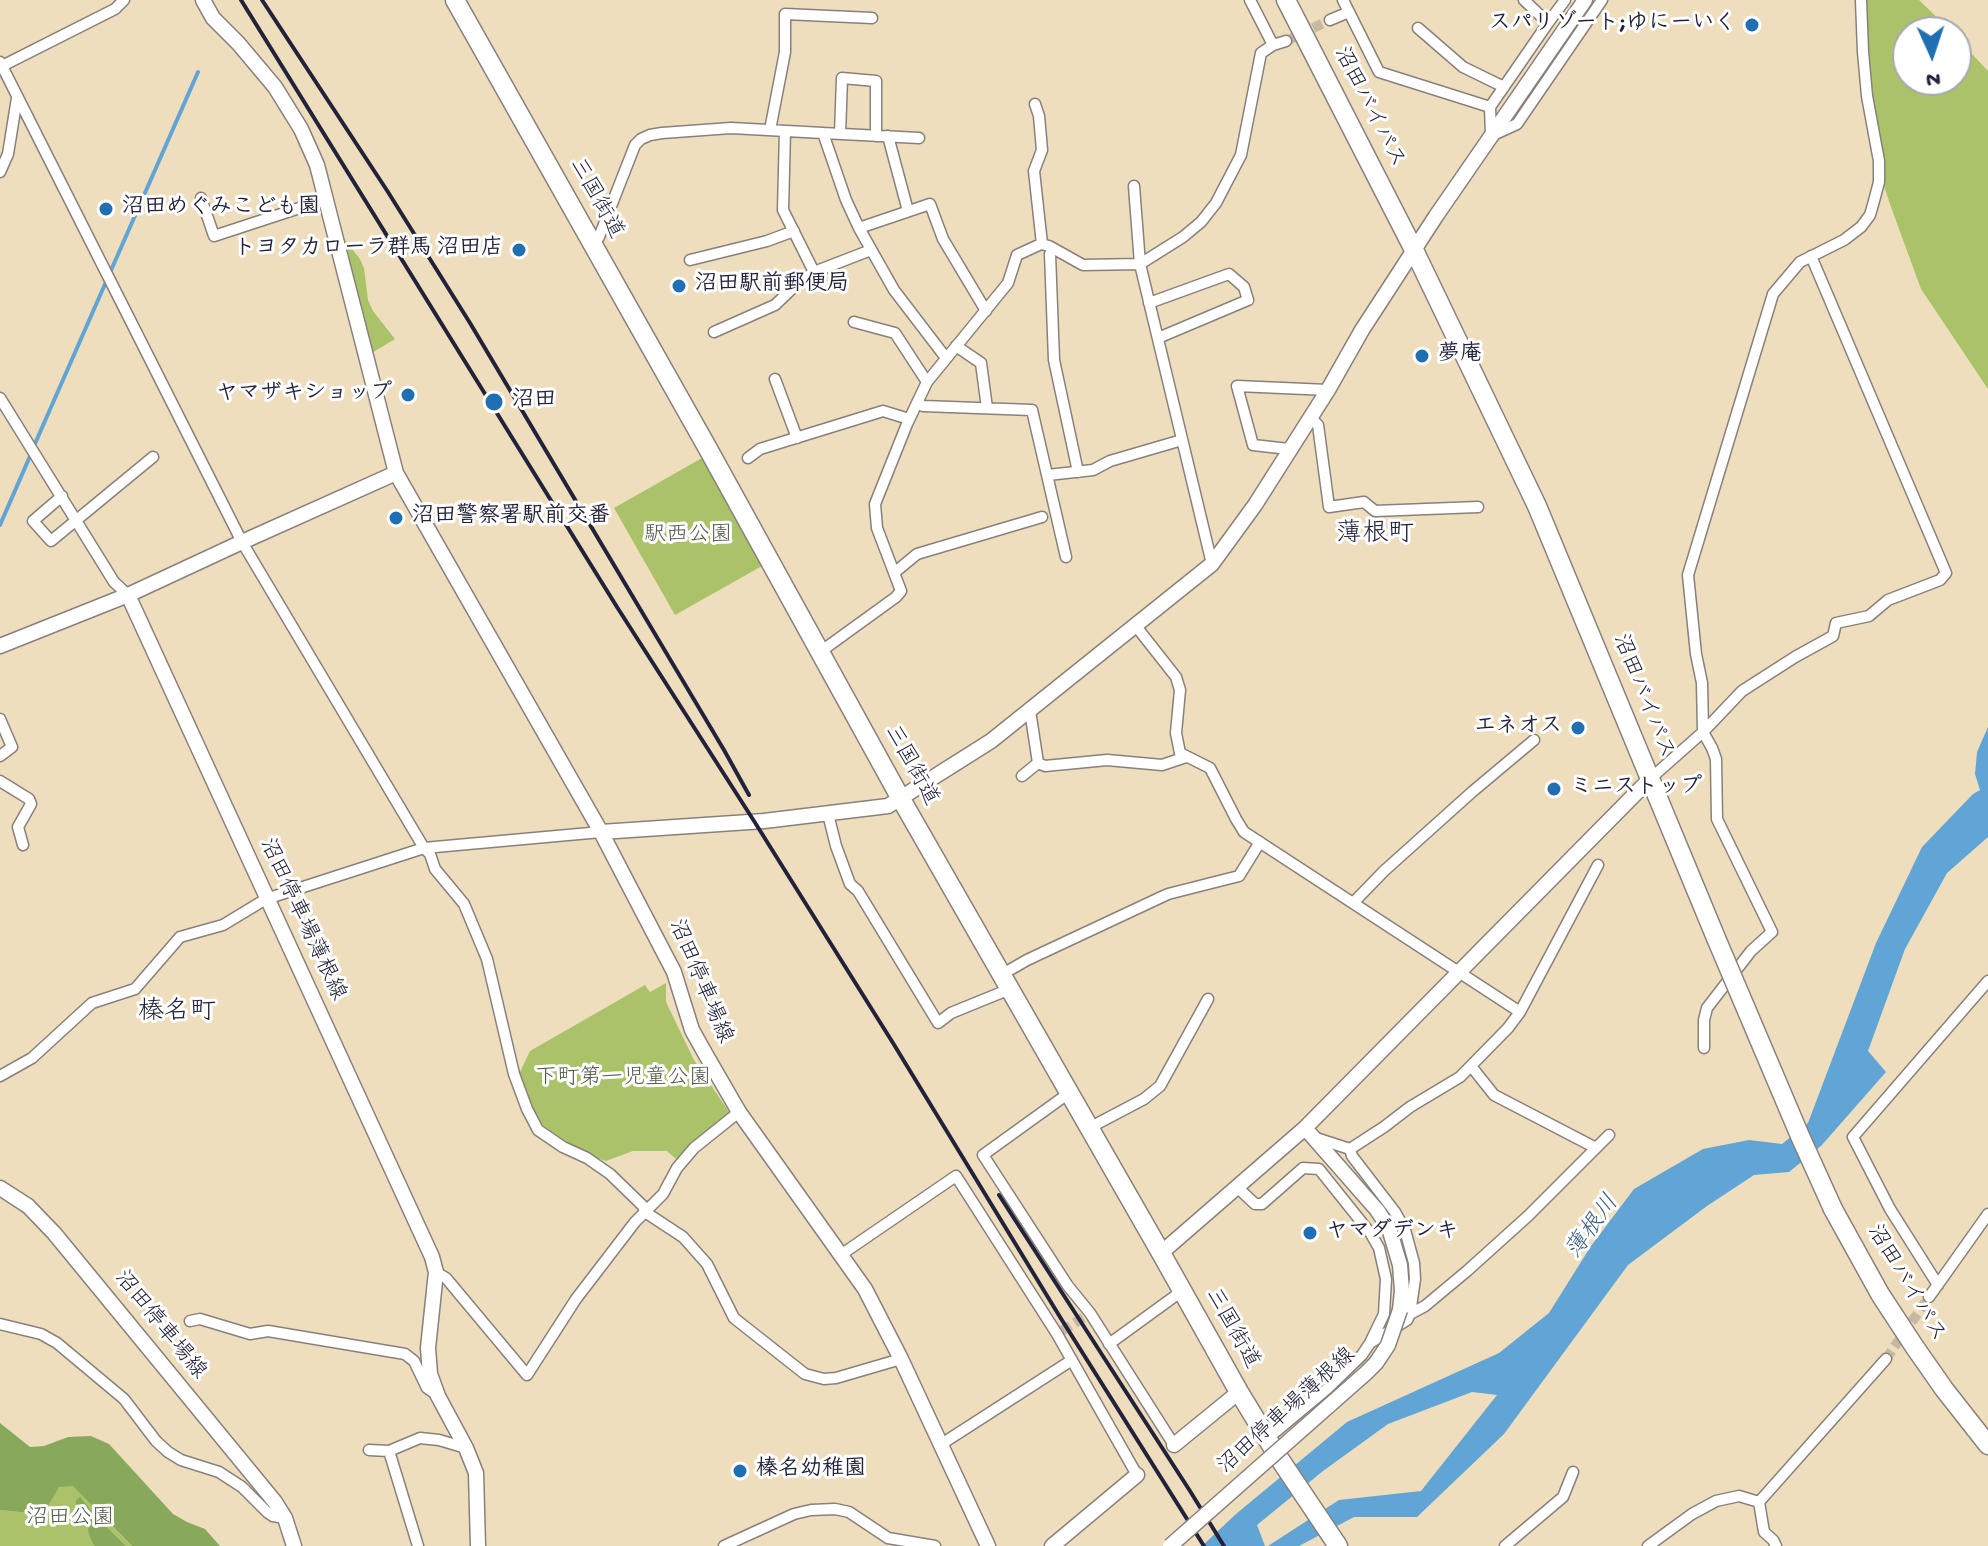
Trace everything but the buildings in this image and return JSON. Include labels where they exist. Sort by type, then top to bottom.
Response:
[{"type":"highway","name":"三国街道","points":[[455,0],[901,799],[1239,1392],[1338,1546]]},
{"type":"highway","name":"沼田バイパス","points":[[1286,0],[1414,250],[1537,506],[1716,938],[1833,1209],[1873,1282],[1914,1346],[1988,1445]]},
{"type":"main road","name":"沼田停車場線","points":[[203,0],[213,18],[275,87],[311,150],[323,181],[396,473],[601,832],[674,972],[692,1030],[739,1112],[865,1289],[988,1546]]},
{"type":"main road","points":[[601,832],[754,821],[888,806],[991,741],[1212,564],[1255,505],[1311,418],[1362,330],[1414,250],[1585,0]]},
{"type":"main road","points":[[0,646],[128,595],[396,473]]},
{"type":"main road","name":"沼田停車場薄根線","points":[[128,595],[391,1166],[436,1272],[428,1348],[430,1374],[476,1473],[478,1546]]},
{"type":"main road","points":[[1161,1253],[1237,1187],[1309,1133],[1459,973],[1650,779]]},
{"type":"main road","name":"沼田停車場薄根線","points":[[1170,1546],[1366,1373],[1388,1345],[1405,1312],[1400,1265],[1389,1228],[1377,1210],[1309,1133]]},
{"type":"main road","name":"沼田停車場線","points":[[0,1188],[28,1206],[54,1233],[263,1488],[285,1518],[294,1546]]},
{"type":"main road","points":[[1174,1445],[1239,1392]]},
{"type":"main road","points":[[1052,1546],[1137,1475]]},
{"type":"street","points":[[124,0],[115,9],[1,64],[242,542],[430,854],[435,869],[464,904],[487,959],[514,1074],[538,1130],[610,1174],[643,1206],[645,1212],[683,1237],[707,1264],[734,1318],[805,1374],[824,1379],[836,1378],[901,1359]]},
{"type":"street","points":[[1250,0],[1273,45]]},
{"type":"street","points":[[1343,0],[1379,72],[1490,107]]},
{"type":"street","points":[[1524,0],[1548,23]]},
{"type":"street","points":[[1565,0],[1490,107],[1491,136],[1517,124],[1602,0]]},
{"type":"street","points":[[1704,1048],[1707,1008],[1751,951],[1772,932],[1717,819],[1716,759],[1703,732],[1702,683],[1688,575],[1773,294],[1800,262],[1844,240],[1861,227],[1870,215],[1879,182],[1879,161],[1863,52],[1861,0]]},
{"type":"street","points":[[1330,20],[1349,12]]},
{"type":"street","points":[[770,130],[785,52],[785,14],[872,18]]},
{"type":"street","points":[[1418,28],[1463,67],[1504,87]]},
{"type":"street","points":[[820,652],[901,591],[877,528],[875,504],[927,382],[1008,283],[1017,255],[1042,244],[1083,265],[1140,264],[1183,237],[1201,222],[1216,203],[1241,155],[1261,53],[1286,41]]},
{"type":"street","points":[[840,134],[842,78],[876,81],[876,136]]},
{"type":"street","points":[[0,172],[8,154],[17,98]]},
{"type":"street","points":[[1035,104],[1042,150],[1034,171],[1042,244]]},
{"type":"street","points":[[593,245],[599,237],[635,145],[650,135],[731,128],[919,138]]},
{"type":"street","points":[[785,131],[783,210],[814,272]]},
{"type":"street","points":[[823,133],[846,200],[871,250],[894,290],[946,358]]},
{"type":"street","points":[[888,136],[908,211]]},
{"type":"street","points":[[1134,186],[1140,264],[1212,564]]},
{"type":"street","points":[[201,198],[214,236],[327,199]]},
{"type":"street","points":[[859,228],[930,204],[943,239],[986,311]]},
{"type":"street","points":[[690,260],[794,231]]},
{"type":"street","points":[[1053,249],[1050,254],[1054,360],[1078,472]]},
{"type":"street","points":[[714,332],[775,305],[814,272],[871,250]]},
{"type":"street","points":[[1650,779],[1703,732],[1742,691],[1833,636],[1836,623],[1869,616],[1888,600],[1940,580],[1946,573],[1811,256]]},
{"type":"street","points":[[1149,303],[1229,274],[1244,287],[1248,300],[1158,338]]},
{"type":"street","points":[[854,322],[895,333],[927,382]]},
{"type":"street","points":[[956,346],[981,363],[987,408]]},
{"type":"street","points":[[775,379],[797,438]]},
{"type":"street","points":[[1289,449],[1253,445],[1237,386],[1328,390]]},
{"type":"street","points":[[0,398],[114,582],[128,595]]},
{"type":"street","points":[[917,403],[923,406],[1032,410],[1066,557]]},
{"type":"street","points":[[748,458],[760,449],[883,411],[909,419]]},
{"type":"street","points":[[1311,418],[1318,425],[1329,507],[1364,502],[1375,511],[1478,507]]},
{"type":"street","points":[[1048,475],[1093,470],[1110,461],[1182,440]]},
{"type":"street","points":[[62,496],[33,521],[51,541],[153,457]]},
{"type":"street","points":[[894,573],[917,554],[1042,517]]},
{"type":"street","points":[[1135,625],[1176,677],[1180,690],[1176,733],[1180,753],[1210,768],[1244,832],[1520,1012]]},
{"type":"street","points":[[1029,710],[1038,763]]},
{"type":"street","points":[[0,719],[12,747],[0,756]]},
{"type":"street","points":[[1353,903],[1461,801],[1534,740]]},
{"type":"street","points":[[1038,763],[1045,766],[1107,760],[1162,765],[1186,757]]},
{"type":"street","points":[[1022,776],[1038,763]]},
{"type":"street","points":[[0,781],[29,799],[31,804],[18,827],[23,845]]},
{"type":"street","points":[[828,814],[850,884],[858,891],[938,1023],[1006,982],[1027,960],[1168,894],[1239,876],[1260,842]]},
{"type":"street","points":[[0,1076],[32,1058],[92,1003],[135,989],[180,937],[223,925],[266,899],[424,848],[601,832]]},
{"type":"street","points":[[1350,1149],[1460,1077],[1508,1028],[1520,1012],[1598,865]]},
{"type":"street","points":[[1938,1285],[1890,1209],[1853,1137],[1988,981]]},
{"type":"street","points":[[1089,1128],[1144,1099],[1160,1086],[1208,999]]},
{"type":"street","points":[[1471,1066],[1494,1095],[1596,1148]]},
{"type":"street","points":[[1069,1093],[983,1155],[1174,1445]]},
{"type":"street","points":[[436,1272],[446,1278],[527,1375],[576,1299],[635,1222],[663,1194],[677,1168],[694,1148],[739,1112]]},
{"type":"street","points":[[1309,1133],[1350,1149]]},
{"type":"street","points":[[1405,1312],[1425,1306],[1467,1271],[1528,1216],[1609,1135]]},
{"type":"street","points":[[1350,1149],[1352,1156],[1395,1212],[1405,1230],[1414,1263],[1415,1279],[1405,1312],[1407,1320],[1370,1343]]},
{"type":"street","points":[[1237,1187],[1255,1204],[1262,1204],[1303,1168],[1319,1169],[1371,1234],[1379,1248],[1386,1279],[1384,1314],[1362,1355],[1267,1439]]},
{"type":"street","points":[[842,1254],[956,1176],[1059,1332],[1137,1475]]},
{"type":"street","points":[[1929,1297],[1988,1214]]},
{"type":"street","points":[[1109,1344],[1182,1291]]},
{"type":"street","points":[[190,1321],[200,1319],[250,1334],[268,1331],[405,1354],[414,1361],[427,1388],[438,1396]]},
{"type":"street","points":[[0,1324],[41,1334],[57,1343],[124,1399],[168,1452],[181,1460],[219,1472],[242,1487],[267,1512],[285,1518]]},
{"type":"street","points":[[1759,1502],[1886,1359]]},
{"type":"street","points":[[940,1445],[1072,1360]]},
{"type":"street","points":[[369,1450],[389,1451],[420,1438],[466,1448]]},
{"type":"street","points":[[389,1451],[418,1546]]},
{"type":"street","points":[[1505,1546],[1563,1497],[1573,1472]]},
{"type":"street","points":[[1648,1546],[1692,1514],[1716,1501],[1739,1496],[1759,1502]]},
{"type":"street","points":[[1759,1502],[1764,1532],[1776,1546]]},
{"type":"street","points":[[724,1546],[794,1514],[835,1509],[849,1512],[888,1538],[935,1546]]},
{"type":"green space","points":[[1864,0],[1919,0],[1936,16],[1892,16],[1892,96],[1972,96],[1972,54],[1988,71],[1988,389],[1921,289],[1883,183],[1867,63]]},
{"type":"green space","points":[[339,238],[344,239],[360,259],[368,300],[395,339],[370,354]]},
{"type":"green space","name":"駅西公園","points":[[702,458],[762,566],[675,615],[614,508]]},
{"type":"green space","name":"下町第一児童公園","points":[[666,983],[666,1002],[694,1060],[729,1112],[676,1159],[667,1151],[633,1151],[606,1161],[569,1146],[541,1124],[529,1100],[519,1074],[530,1051],[645,985],[650,992]]},
{"type":"green space","points":[[0,1423],[30,1447],[44,1446],[68,1437],[91,1436],[109,1444],[173,1514],[205,1529],[220,1546],[132,1546],[73,1486],[59,1487],[47,1508],[39,1512],[0,1510]]},
{"type":"green space","name":"沼田公園","points":[[67,1485],[74,1486],[85,1495],[132,1546],[0,1546],[0,1510],[28,1513],[47,1508],[56,1490]]},
{"type":"green space","points":[[80,1497],[126,1546],[93,1544],[88,1529],[91,1524],[89,1517],[79,1513],[76,1508],[76,1500]]},
{"type":"water","points":[[1988,727],[1988,837],[1947,873],[1905,949],[1868,1051],[1886,1072],[1821,1146],[1789,1172],[1754,1175],[1628,1265],[1504,1434],[1417,1517],[1354,1517],[1299,1546],[1268,1546],[1339,1500],[1421,1491],[1497,1395],[1472,1392],[1388,1424],[1323,1471],[1257,1525],[1265,1546],[1202,1546],[1347,1422],[1499,1353],[1549,1313],[1591,1246],[1634,1189],[1703,1149],[1749,1140],[1782,1144],[1808,1123],[1876,943],[1922,847],[1980,790],[1975,774],[1977,752]]},
{"type":"waterway","points":[[34,446],[198,72]]},
{"type":"waterway","points":[[0,525],[31,454]]},
{"type":"tunnel","points":[[1286,41],[1330,20]]},
{"type":"tunnel","points":[[1886,1359],[1929,1297]]},
{"type":"tunnel","points":[[1062,1331],[1087,1315]]},
{"type":"railway","points":[[241,0],[1204,1546]]},
{"type":"railway","points":[[262,0],[470,323],[749,795]]},
{"type":"railway","points":[[999,1195],[1224,1546]]},
{"type":"place","name":"スパリゾート;ゆにーいく","points":[[1752,25]]},
{"type":"place","name":"沼田めぐみこども園","points":[[106,209]]},
{"type":"place","name":"トヨタカローラ群馬 沼田店","points":[[519,250]]},
{"type":"place","name":"沼田駅前郵便局","points":[[679,286]]},
{"type":"place","name":"夢庵","points":[[1422,356]]},
{"type":"place","name":"ヤマザキショップ","points":[[408,395]]},
{"type":"place","name":"沼田","points":[[494,402]]},
{"type":"place","name":"沼田警察署駅前交番","points":[[396,518]]},
{"type":"place","name":"エネオス","points":[[1578,728]]},
{"type":"place","name":"ミニストップ","points":[[1554,789]]},
{"type":"place","name":"ヤマダデンキ","points":[[1310,1233]]},
{"type":"place","name":"榛名幼稚園","points":[[740,1471]]},
{"type":"district","name":"薄根町","points":[[1375,536]]},
{"type":"district","name":"榛名町","points":[[177,1014]]},
{"type":"water label","name":"薄根川","points":[[1594,1228]]}]
